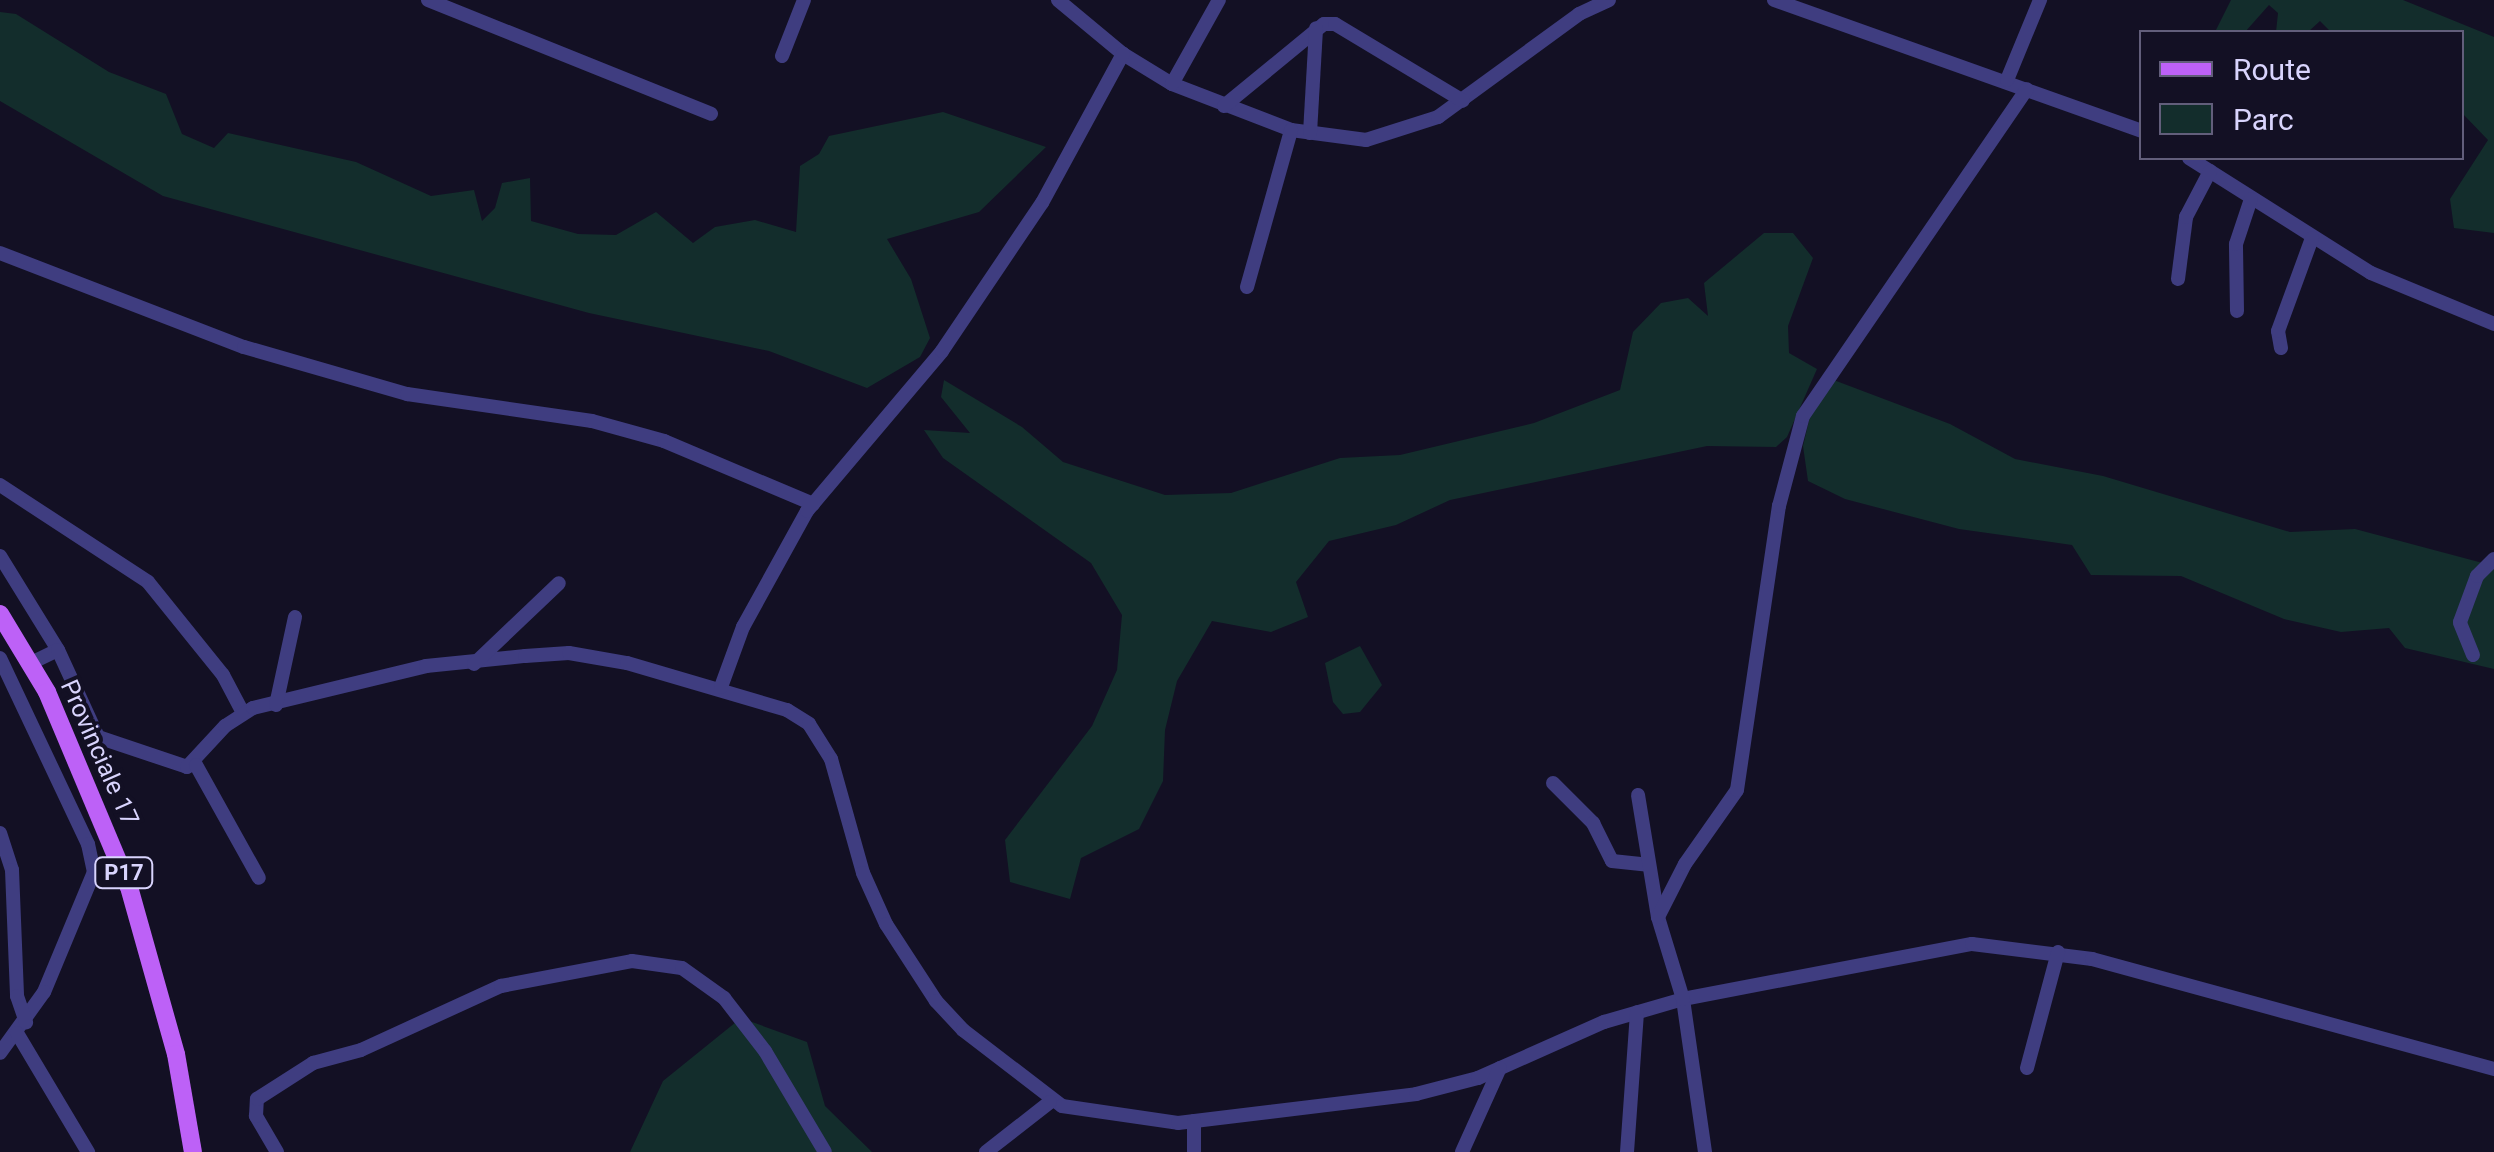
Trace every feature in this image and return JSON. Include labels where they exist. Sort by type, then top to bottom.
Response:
[{"type":"main road","name":"Provinciale 17","points":[[0,614],[74,753],[150,953],[193,1152]]},
{"type":"street","points":[[428,0],[711,114]]},
{"type":"street","points":[[782,56],[804,0]]},
{"type":"street","points":[[1058,0],[1122,54],[1172,84],[1291,130],[1366,140],[1406,132],[1463,101],[1579,14],[1609,0]]},
{"type":"street","points":[[1172,84],[1219,0]]},
{"type":"street","points":[[1774,0],[2007,80],[2139,131]]},
{"type":"street","points":[[2007,80],[2040,0]]},
{"type":"street","points":[[1224,106],[1316,28],[1336,24],[1463,101]]},
{"type":"street","points":[[1310,133],[1316,28]]},
{"type":"street","points":[[721,687],[743,627],[813,504],[942,351],[1042,202],[1122,54]]},
{"type":"street","points":[[1658,917],[1685,864],[1737,790],[1779,506],[1803,416],[2027,88]]},
{"type":"street","points":[[1247,286],[1291,130]]},
{"type":"street","points":[[2192,160],[2372,273],[2494,324]]},
{"type":"street","points":[[2178,279],[2186,216],[2210,172]]},
{"type":"street","points":[[2236,311],[2236,244],[2251,199]]},
{"type":"street","points":[[2281,348],[2278,331],[2312,238]]},
{"type":"street","points":[[0,253],[244,347],[406,394],[628,431],[813,504]]},
{"type":"street","points":[[0,485],[148,582],[224,675],[243,713]]},
{"type":"street","points":[[0,556],[58,650],[98,736],[177,766],[196,765],[243,713],[374,677],[569,654],[721,687],[787,710],[808,724],[830,759],[864,872],[886,924],[951,1019],[1050,1102],[1194,1121],[1416,1094],[1500,1068],[1638,1012],[1683,999],[1942,947],[2058,952],[2494,1069]]},
{"type":"street","points":[[2473,655],[2460,622],[2477,576],[2494,558]]},
{"type":"street","points":[[474,664],[559,584]]},
{"type":"street","points":[[276,705],[295,617]]},
{"type":"street","points":[[0,1053],[21,1027],[94,872],[54,768],[0,655],[17,641]]},
{"type":"street","points":[[29,664],[58,650]]},
{"type":"street","points":[[54,768],[74,753]]},
{"type":"street","points":[[196,765],[258,878]]},
{"type":"street","points":[[1552,784],[1593,824],[1612,861],[1648,864]]},
{"type":"street","points":[[1638,795],[1658,917],[1683,999],[1705,1152]]},
{"type":"street","points":[[0,833],[12,870],[21,1027],[88,1152]]},
{"type":"street","points":[[2027,1068],[2058,952]]},
{"type":"street","points":[[277,1152],[256,1116],[257,1098],[312,1063],[378,1043],[501,986],[632,960],[682,968],[724,998],[765,1051],[824,1152]]},
{"type":"street","points":[[1627,1152],[1638,1012]]},
{"type":"street","points":[[1462,1152],[1500,1068]]},
{"type":"street","points":[[986,1152],[1050,1102]]},
{"type":"street","points":[[1194,1121],[1194,1152]]},
{"type":"green space","points":[[2231,0],[2403,0],[2494,37],[2494,233],[2454,228],[2450,199],[2488,140],[2464,115],[2464,30],[2329,30],[2320,21],[2310,30],[2276,30],[2278,13],[2269,5],[2247,30],[2216,30]]},
{"type":"green space","points":[[0,12],[16,14],[109,72],[166,94],[182,134],[214,148],[228,133],[356,162],[431,196],[474,190],[482,221],[495,208],[502,183],[530,178],[531,221],[578,234],[616,235],[656,212],[693,243],[715,227],[755,220],[796,232],[800,166],[819,154],[829,136],[943,112],[1046,147],[979,212],[887,239],[911,279],[930,338],[920,357],[867,388],[769,351],[589,313],[163,196],[0,101]]},
{"type":"green space","points":[[1764,233],[1793,233],[1813,258],[1788,326],[1789,353],[1817,369],[1787,437],[1776,447],[1707,446],[1450,500],[1396,525],[1329,541],[1296,582],[1308,617],[1271,632],[1212,621],[1177,681],[1165,730],[1163,781],[1139,829],[1081,858],[1070,899],[1010,882],[1005,840],[1092,726],[1117,670],[1122,615],[1091,563],[943,458],[924,430],[970,433],[941,397],[944,380],[1022,427],[1063,462],[1165,495],[1231,493],[1340,458],[1400,455],[1534,423],[1620,390],[1633,332],[1661,303],[1688,298],[1708,316],[1704,283]]},
{"type":"green space","points":[[1831,379],[1950,424],[2015,459],[2103,476],[2290,532],[2355,529],[2494,566],[2494,669],[2405,648],[2389,628],[2341,632],[2284,619],[2181,576],[2091,575],[2072,545],[1959,529],[1845,499],[1808,481],[1803,446],[1811,412]]},
{"type":"green space","points":[[1360,646],[1382,685],[1360,712],[1343,714],[1333,702],[1325,663]]},
{"type":"green space","points":[[741,1018],[807,1042],[825,1106],[872,1152],[630,1152],[663,1081]]}]
